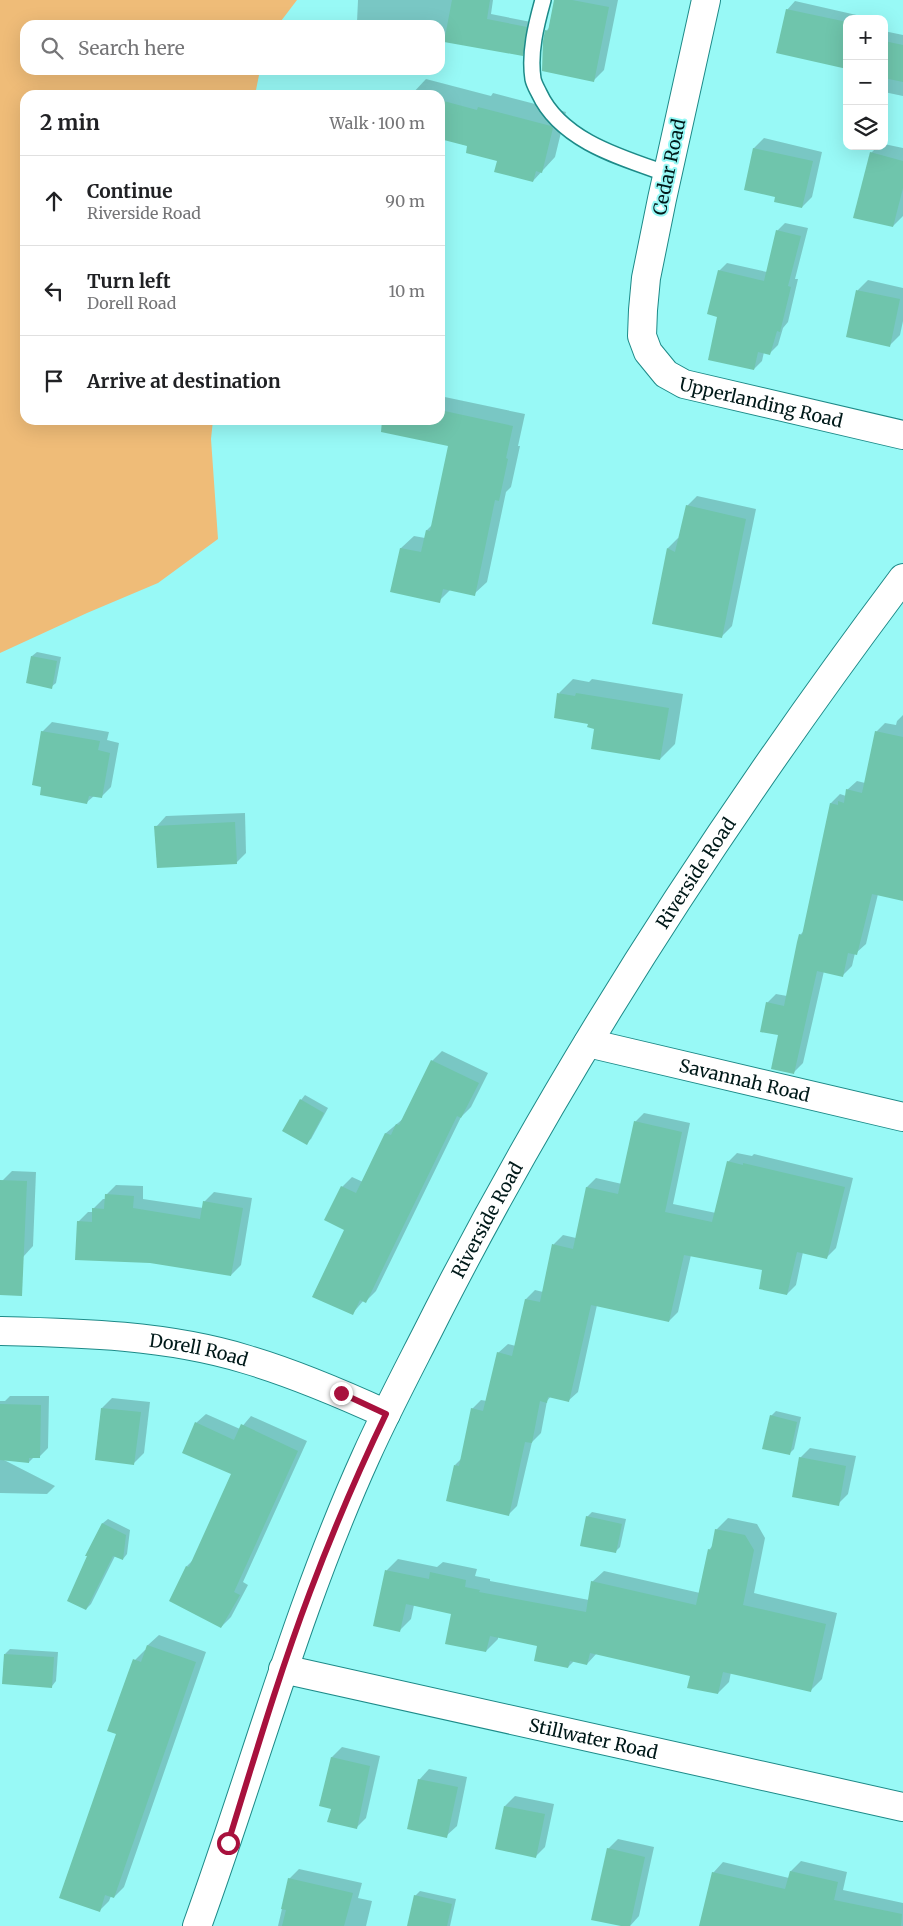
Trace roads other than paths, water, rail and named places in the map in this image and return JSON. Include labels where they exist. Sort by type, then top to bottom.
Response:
[{"type":"street","name":"Cedar Road","points":[[642,336],[646,278],[706,0]]},
{"type":"street","name":"Upperlanding Road","points":[[642,336],[648,352],[655,363],[666,374],[684,384],[903,435]]},
{"type":"street","name":"Riverside Road","points":[[197,1926],[228,1843],[283,1669],[310,1592],[338,1521],[386,1414],[506,1182],[588,1043],[672,907],[788,735],[903,578]]},
{"type":"street","name":"Savannah Road","points":[[588,1043],[903,1117]]},
{"type":"street","name":"Dorell Road","points":[[0,1331],[107,1335],[162,1342],[244,1358],[341,1393],[386,1414]]},
{"type":"street","name":"Stillwater Road","points":[[283,1669],[903,1808]]},
{"type":"lane","points":[[542,0],[532,54],[533,80],[545,106],[564,125],[587,141],[615,155],[668,174]]}]
